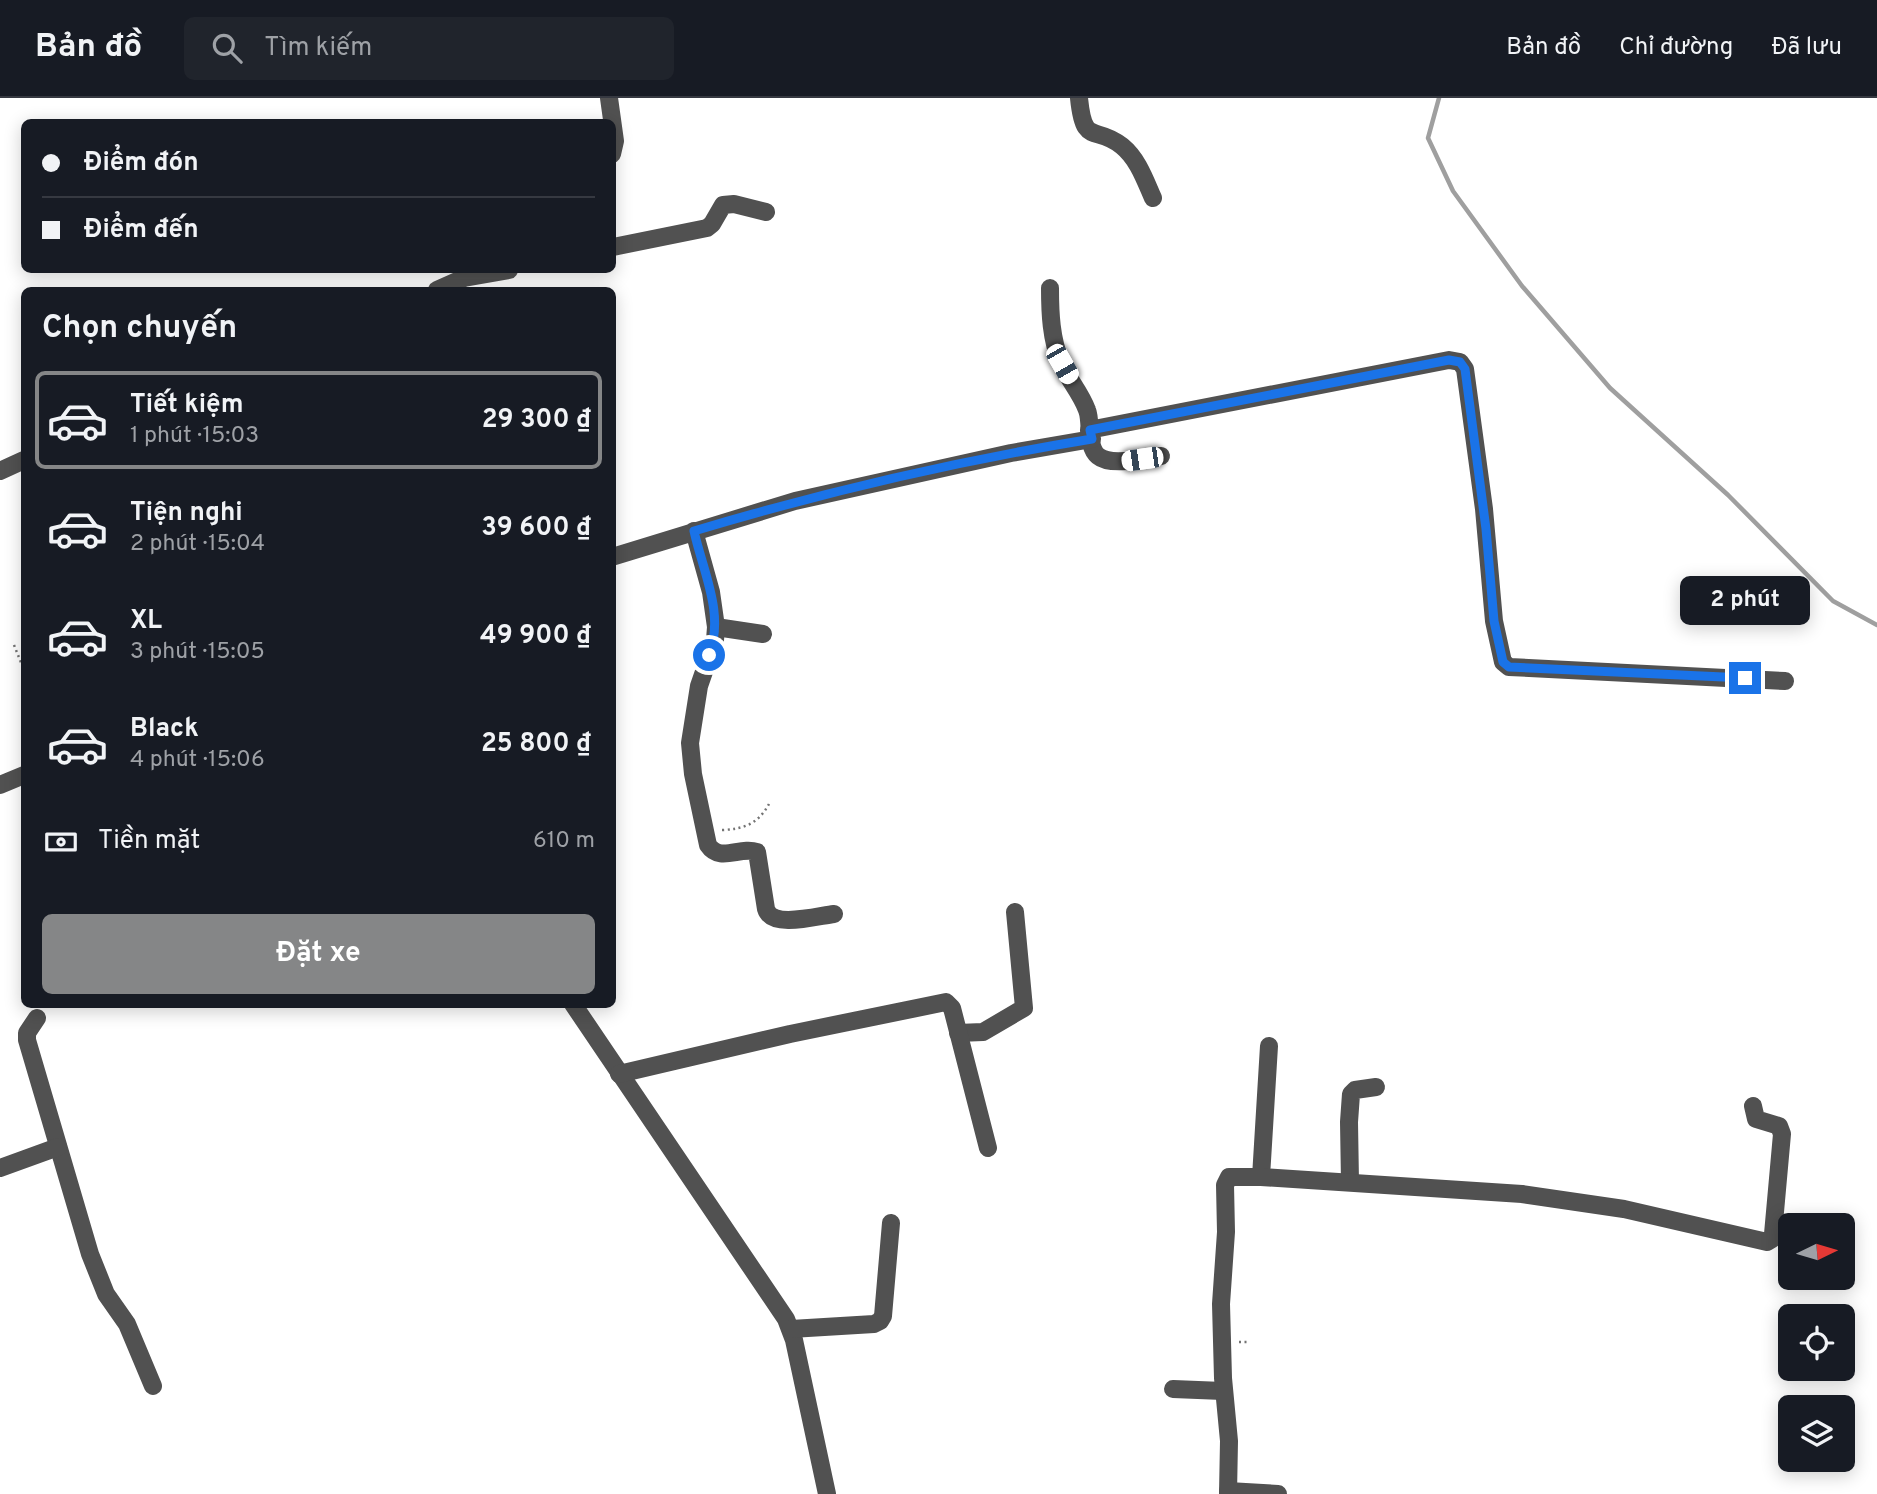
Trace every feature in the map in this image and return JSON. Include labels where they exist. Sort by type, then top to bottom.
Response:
[{"type":"street","points":[[609,98],[613,119]]},
{"type":"street","points":[[1079,98],[1084,125],[1095,134],[1121,145],[1132,156],[1153,198]]},
{"type":"street","points":[[616,246],[707,228],[728,204],[766,212]]},
{"type":"street","points":[[444,287],[464,278],[492,273]]},
{"type":"street","points":[[1050,288],[1050,310],[1056,348],[1088,413],[1093,449],[1098,456],[1106,460],[1122,461],[1161,456]]},
{"type":"street","points":[[616,556],[795,501],[1091,435],[1449,360],[1460,362],[1465,369],[1484,509],[1494,621],[1503,662],[1509,667],[1786,681]]},
{"type":"street","points":[[0,471],[21,461]]},
{"type":"street","points":[[694,531],[711,592],[716,627],[715,640],[699,686],[690,743],[693,774],[708,845],[716,853],[751,850],[757,852],[766,909],[771,918],[785,920],[834,914]]},
{"type":"street","points":[[716,627],[763,634]]},
{"type":"street","points":[[0,785],[21,776]]},
{"type":"street","points":[[958,1033],[983,1032],[1024,1008],[1015,912]]},
{"type":"street","points":[[619,1074],[941,1002],[950,1004],[953,1008],[988,1148]]},
{"type":"street","points":[[576,1008],[791,1329],[827,1494]]},
{"type":"street","points":[[37,1018],[31,1026],[27,1040],[75,1209],[106,1294],[127,1324],[153,1386]]},
{"type":"street","points":[[1261,1177],[1269,1046]]},
{"type":"street","points":[[1350,1182],[1351,1094],[1355,1090],[1376,1087]]},
{"type":"street","points":[[1278,1494],[1228,1492],[1221,1304],[1226,1233],[1226,1179],[1236,1176],[1261,1177],[1474,1189],[1624,1209],[1767,1242],[1772,1239],[1773,1234],[1782,1134],[1779,1126],[1758,1121],[1753,1106]]},
{"type":"street","points":[[0,1168],[58,1147]]},
{"type":"street","points":[[791,1329],[874,1324],[880,1321],[883,1316],[891,1223]]},
{"type":"street","points":[[1173,1389],[1223,1391]]},
{"type":"path","points":[[14,645],[21,662]]},
{"type":"path","points":[[704,827],[729,830],[749,826],[758,822],[769,804]]},
{"type":"waterway","points":[[1439,98],[1428,138],[1453,191],[1522,286],[1610,388],[1728,495],[1833,601],[1877,625]]},
{"type":"route","points":[[709,655],[715,640],[716,627],[711,592],[694,531],[795,501],[1011,453],[1092,439],[1090,430],[1449,360],[1460,362],[1465,369],[1491,570],[1494,621],[1503,662],[1509,667],[1745,678]]}]
